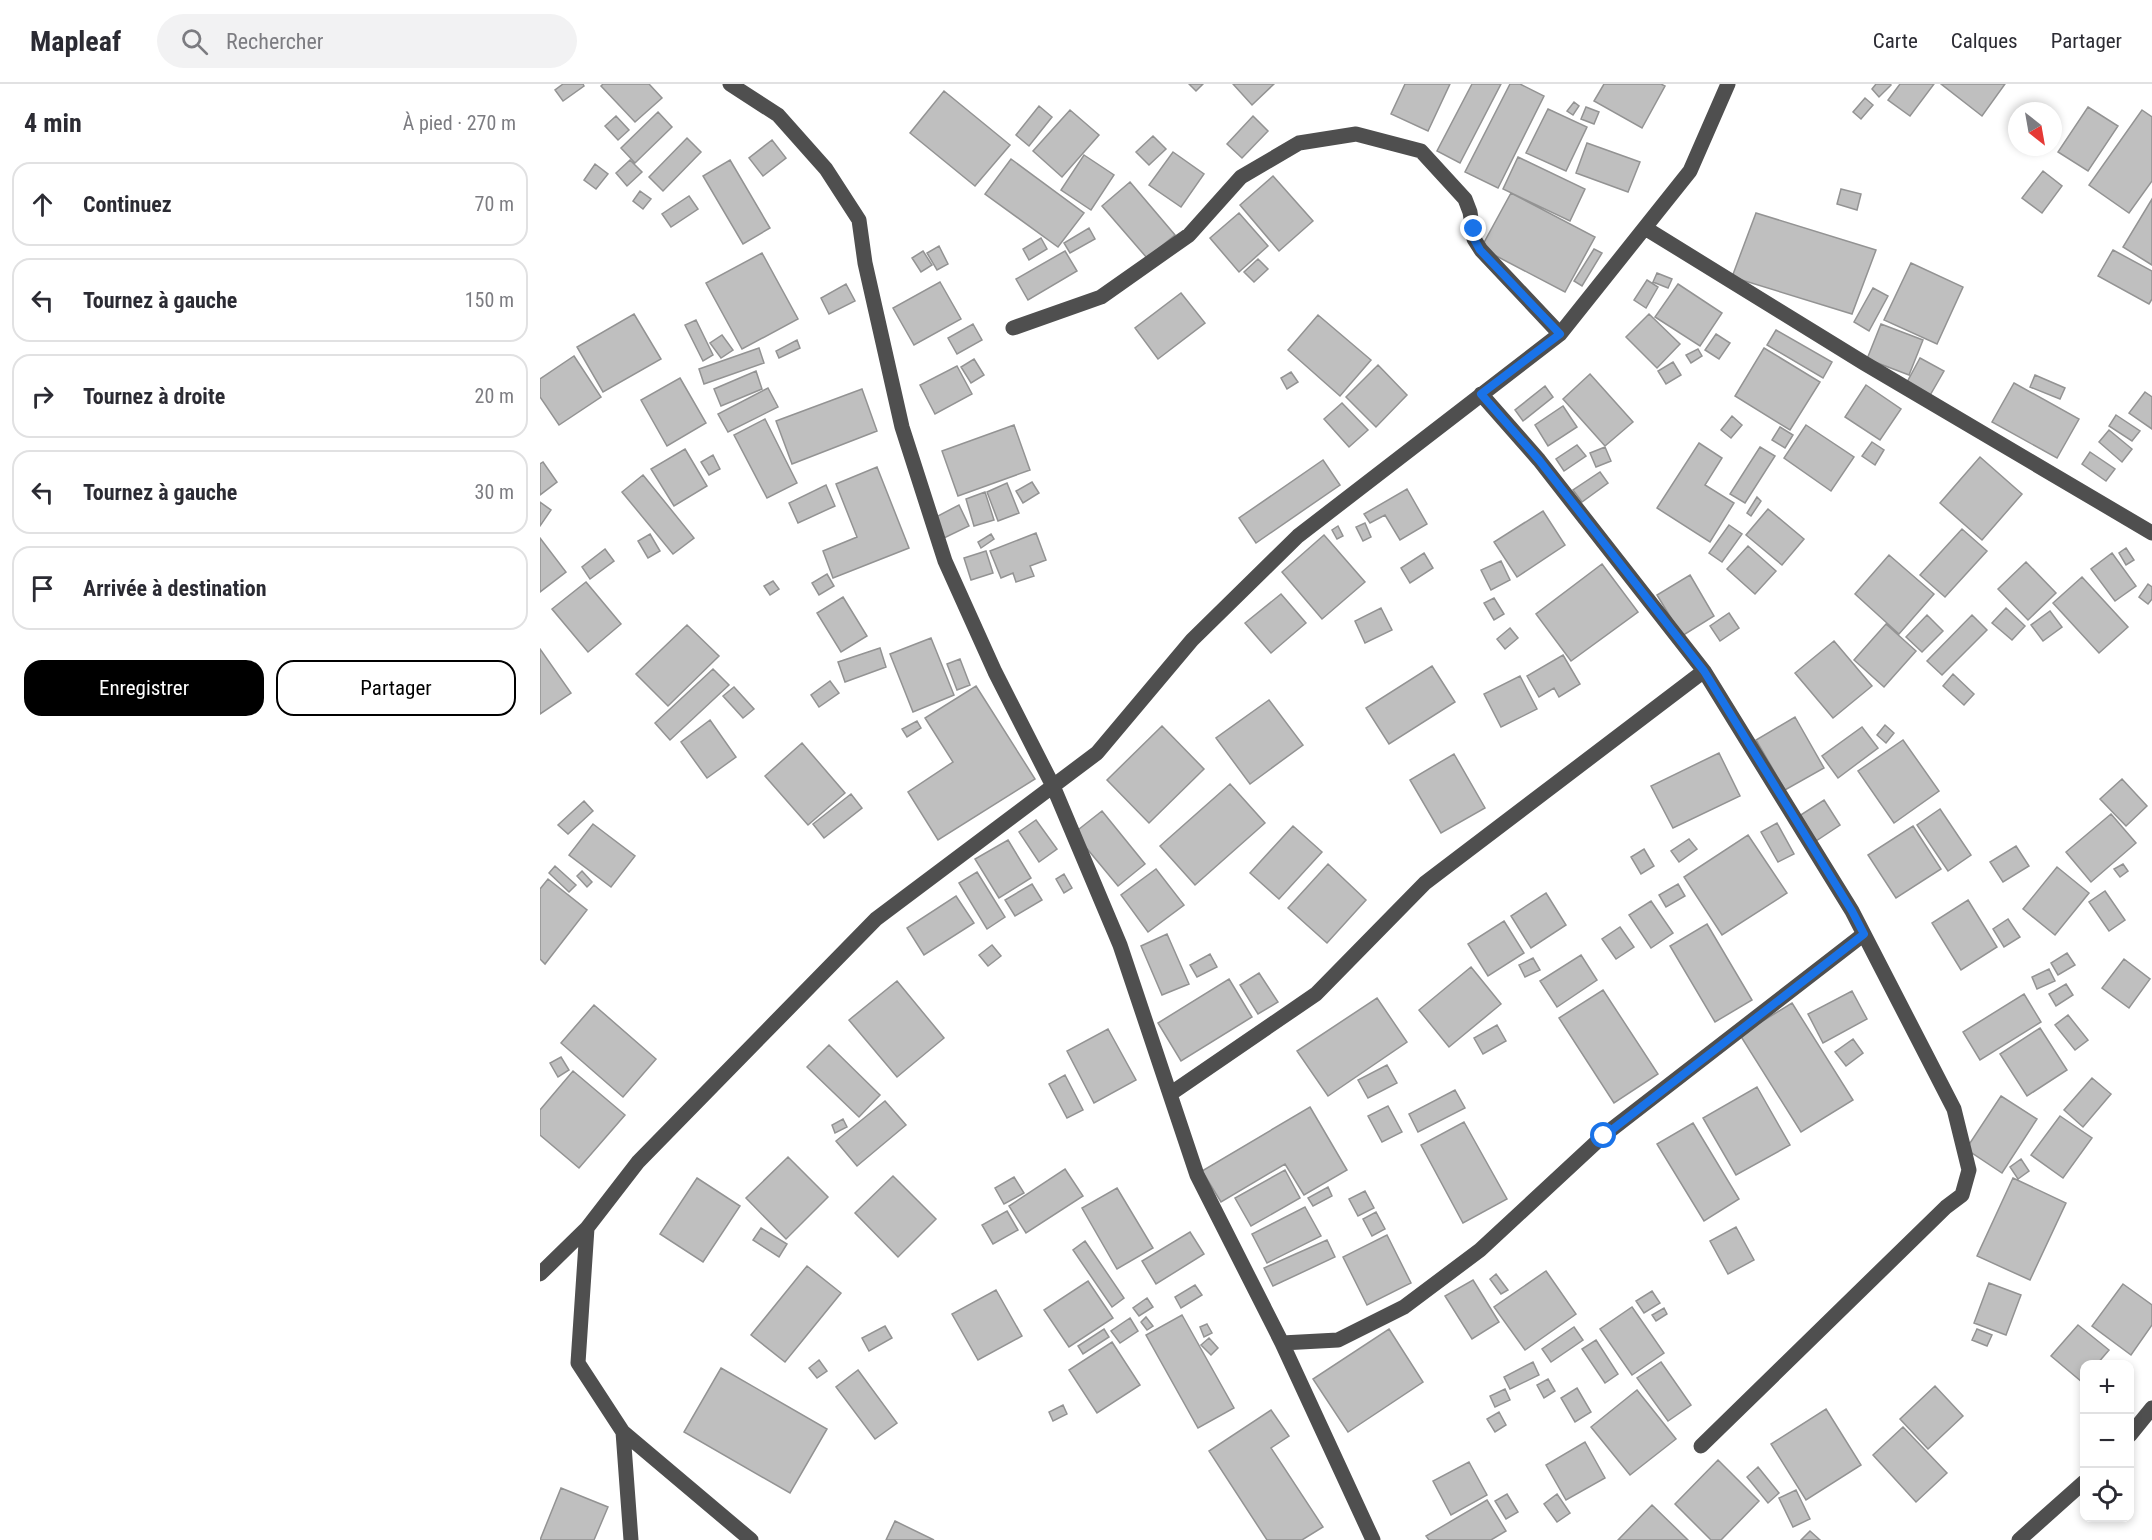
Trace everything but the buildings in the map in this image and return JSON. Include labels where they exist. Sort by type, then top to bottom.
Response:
[{"type":"street","points":[[730,84],[778,115],[826,169],[859,220],[865,263],[902,427],[945,561],[995,672],[1053,786],[1120,945],[1197,1174],[1282,1343],[1372,1540]]},
{"type":"street","points":[[540,1274],[587,1228],[638,1162],[876,919],[1097,753],[1192,640],[1298,536],[1560,334],[1690,171],[1728,84]]},
{"type":"street","points":[[1013,328],[1101,297],[1189,235],[1241,177],[1299,143],[1356,134],[1421,151],[1465,199],[1474,239],[1480,250],[1560,334]]},
{"type":"street","points":[[1645,228],[1864,363],[2152,533]]},
{"type":"street","points":[[1481,394],[1539,460],[1704,671],[1852,911],[1954,1109],[1969,1170],[1962,1195],[1946,1207],[1701,1446]]},
{"type":"street","points":[[1170,1094],[1316,994],[1425,883],[1704,671]]},
{"type":"street","points":[[1282,1343],[1338,1340],[1404,1307],[1480,1250],[1604,1136],[1864,934]]},
{"type":"street","points":[[587,1228],[578,1363],[623,1432],[751,1540]]},
{"type":"street","points":[[2134,1430],[2152,1408]]},
{"type":"street","points":[[623,1432],[630,1540]]},
{"type":"street","points":[[2019,1540],[2080,1486]]},
{"type":"route","points":[[1474,229],[1474,239],[1480,250],[1560,334],[1481,394],[1539,460],[1704,671],[1864,934],[1604,1136]]}]
